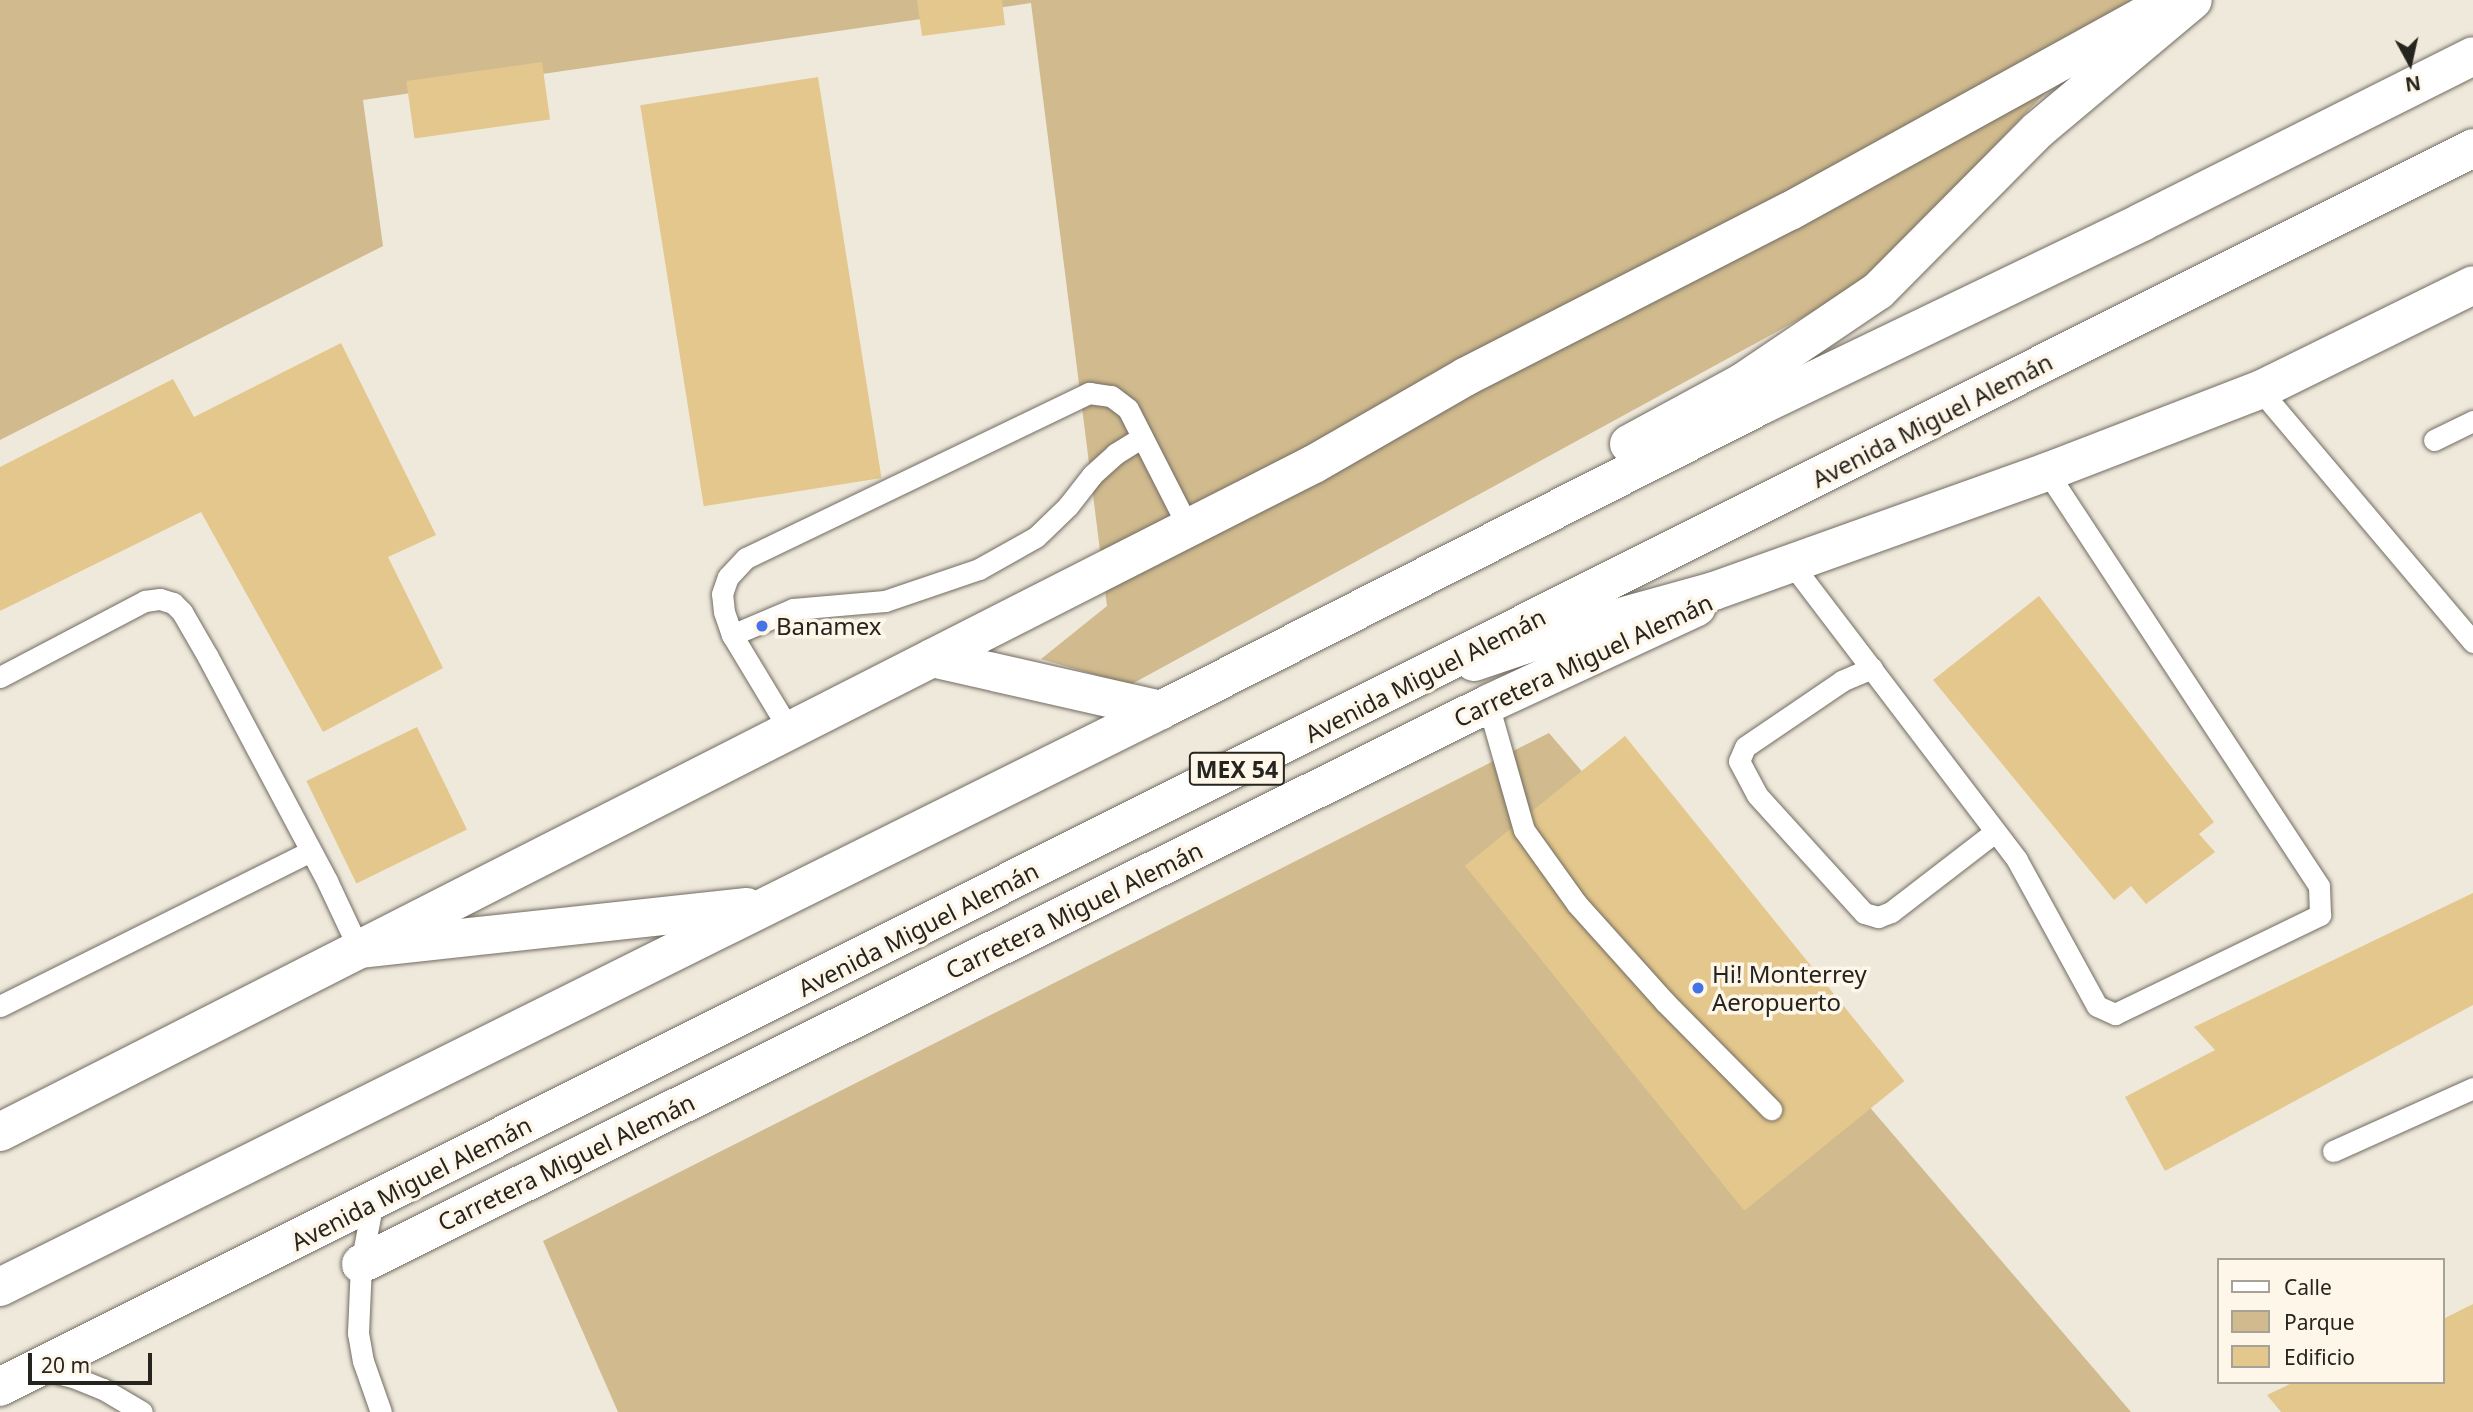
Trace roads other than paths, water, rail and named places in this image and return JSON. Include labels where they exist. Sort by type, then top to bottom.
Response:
[{"type":"main road","points":[[1,1129],[1314,464],[1465,377],[1790,211],[2173,0]]},
{"type":"main road","points":[[1334,624],[1606,457],[1742,382],[1878,291],[2038,130],[2193,0]]},
{"type":"main road","points":[[0,1287],[1334,624],[1762,405],[2142,222],[2473,56]]},
{"type":"main road","name":"Avenida Miguel Alemán","points":[[16,1379],[2473,148]]},
{"type":"main road","points":[[1409,683],[1548,637],[1714,591],[2047,472],[2260,390],[2473,285]]},
{"type":"main road","name":"Carretera Miguel Alemán","points":[[361,1264],[1488,704],[1791,563]]},
{"type":"main road","points":[[932,658],[1161,710]]},
{"type":"main road","points":[[359,949],[774,904]]},
{"type":"lane","points":[[2260,390],[2473,642]]},
{"type":"lane","points":[[790,731],[732,635],[722,594],[728,577],[746,558],[1089,393],[1111,396],[1128,409],[1188,527]]},
{"type":"lane","points":[[2434,440],[2473,421]]},
{"type":"lane","points":[[732,635],[793,609],[885,601],[979,569],[1036,537],[1068,506],[1092,475],[1115,454],[1142,437]]},
{"type":"lane","points":[[1791,563],[2017,860],[2097,1006],[2115,1014],[2320,915],[2319,886],[2047,472]]},
{"type":"lane","points":[[0,677],[145,601],[159,599],[173,603],[182,612],[208,657],[312,851],[359,949]]},
{"type":"lane","points":[[1871,668],[1842,681],[1745,747],[1739,761],[1757,795],[1864,913],[1878,917],[1891,912],[1995,832]]},
{"type":"lane","points":[[1488,704],[1524,830],[1577,904],[1665,1002],[1770,1109]]},
{"type":"lane","points":[[0,1006],[312,851]]},
{"type":"lane","points":[[2333,1151],[2473,1088]]},
{"type":"lane","points":[[373,1201],[361,1264],[358,1333],[363,1361],[381,1412]]},
{"type":"lane","points":[[16,1379],[42,1369],[73,1377],[142,1412]]},
{"type":"place","name":"Banamex","points":[[762,626]]},
{"type":"place","name":"Hi! Monterrey Aeropuerto","points":[[1698,988]]}]
